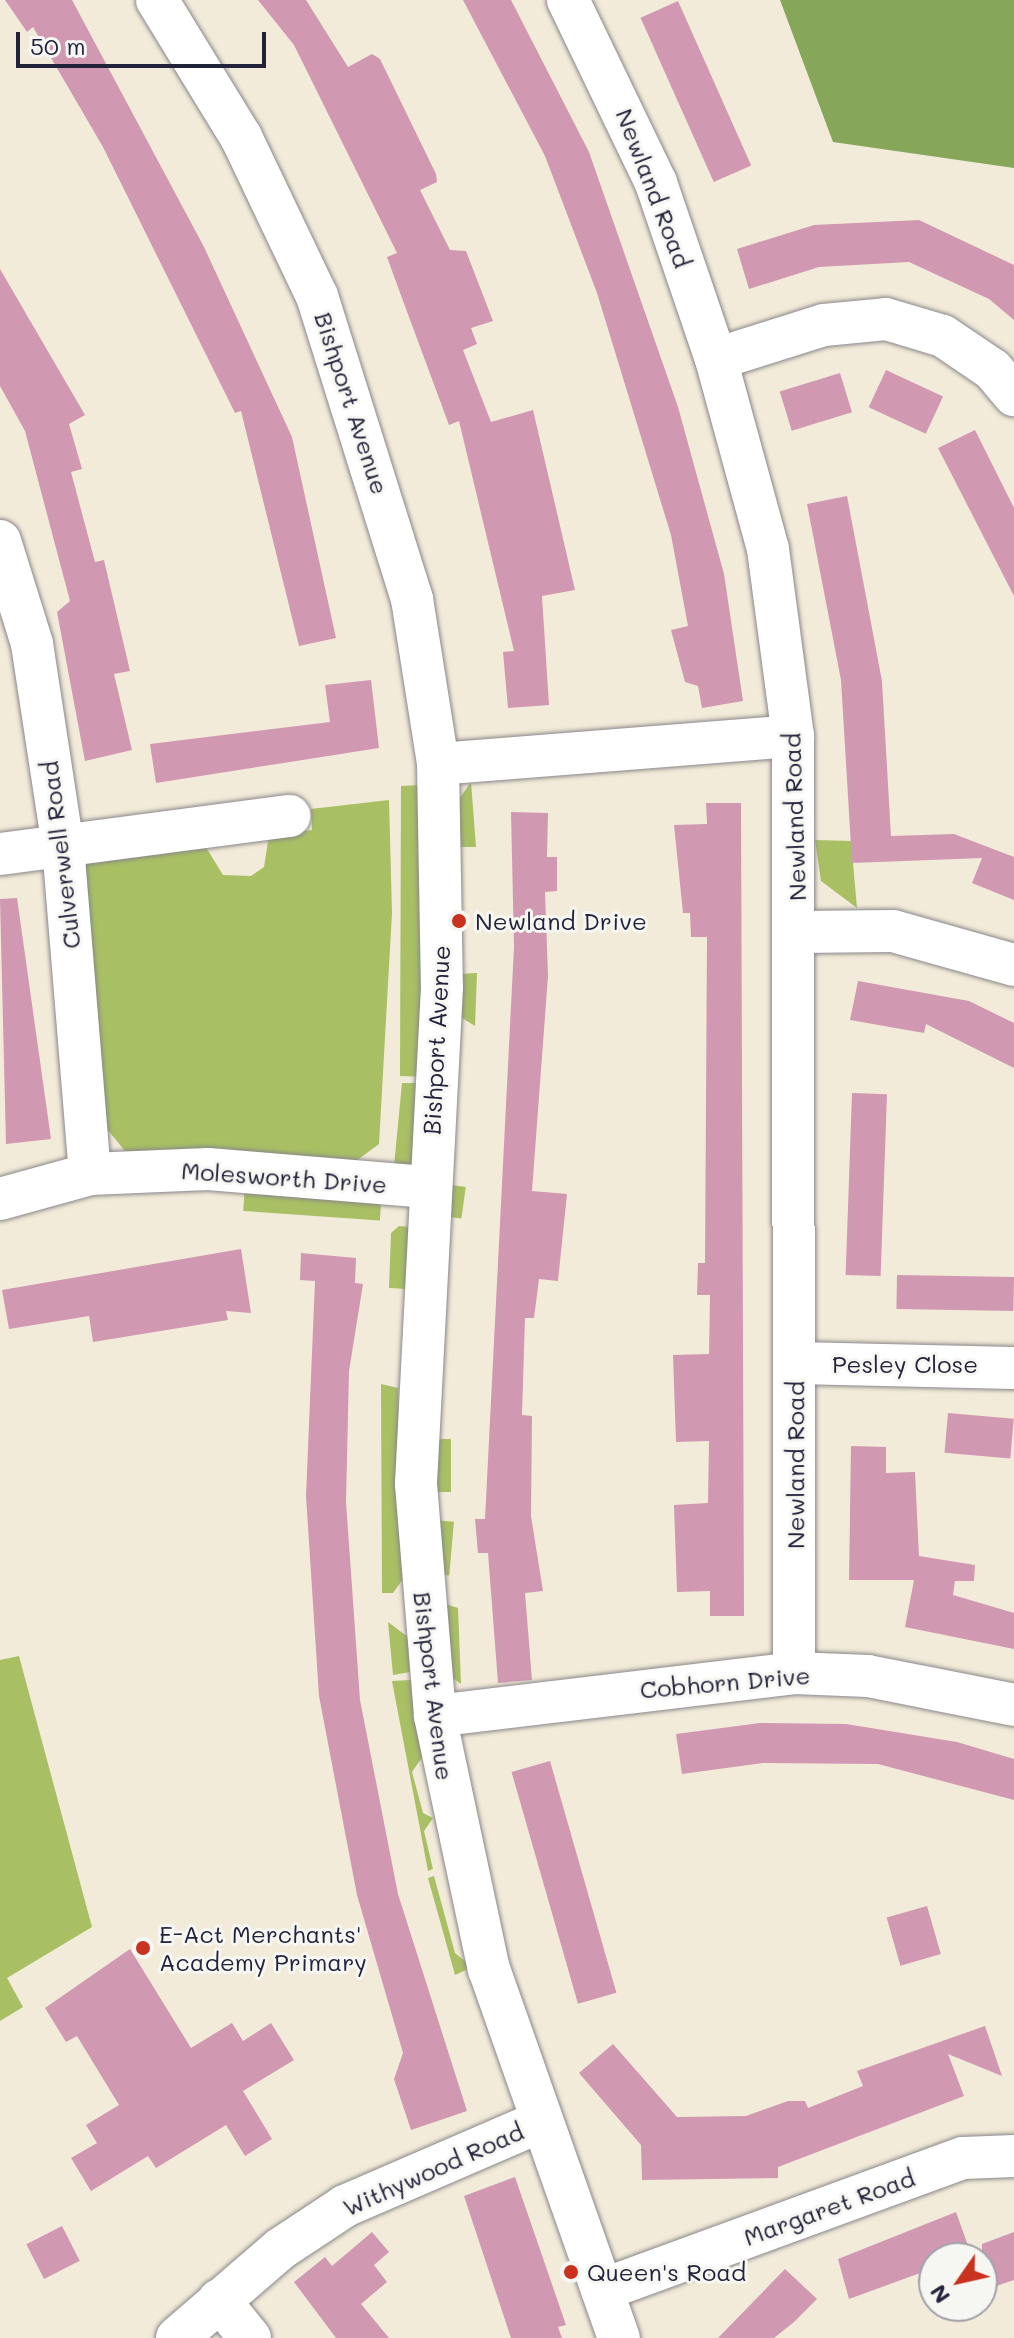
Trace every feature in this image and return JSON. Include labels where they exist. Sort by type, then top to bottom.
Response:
[{"type":"street","name":"Bishport Avenue","points":[[157,0],[241,137],[317,296],[412,599],[438,764],[442,987],[428,1187],[416,1484],[435,1716],[489,1969],[619,2338]]},
{"type":"street","name":"Newland Road","points":[[568,0],[656,183],[716,359],[768,549],[793,736],[798,932],[794,1673]]},
{"type":"street","points":[[716,359],[824,325],[886,319],[943,336],[993,370],[1014,395]]},
{"type":"street","name":"Culverwell Road","points":[[0,541],[32,644],[63,846],[90,1174]]},
{"type":"street","points":[[438,764],[793,736]]},
{"type":"street","points":[[0,854],[290,816]]},
{"type":"street","points":[[798,932],[893,931],[1014,965]]},
{"type":"street","name":"Molesworth Drive","points":[[0,1199],[90,1174],[208,1169],[428,1187]]},
{"type":"street","name":"Pesley Close","points":[[796,1363],[1014,1368]]},
{"type":"street","name":"Cobhorn Drive","points":[[435,1716],[794,1673],[883,1678],[1014,1705]]},
{"type":"street","name":"Withywood Road","points":[[177,2338],[219,2300],[345,2206],[541,2121]]},
{"type":"street","name":"Margaret Road","points":[[602,2290],[963,2158],[1014,2156]]},
{"type":"street","points":[[219,2300],[250,2338]]},
{"type":"green space","points":[[780,0],[1014,0],[1014,168],[833,142]]},
{"type":"green space","points":[[471,782],[476,847],[458,847],[457,802]]},
{"type":"green space","points":[[420,785],[430,1077],[400,1076],[401,786]]},
{"type":"green space","points":[[389,800],[392,913],[379,1144],[352,1164],[156,1159],[125,1151],[107,1129],[84,858],[204,844],[223,875],[251,876],[264,867],[269,835],[312,830],[311,809]]},
{"type":"green space","points":[[815,840],[851,841],[857,908],[821,881]]},
{"type":"green space","points":[[477,973],[475,1026],[456,1014],[458,974]]},
{"type":"green space","points":[[402,1083],[428,1083],[415,1163],[406,1167],[394,1166]]},
{"type":"green space","points":[[445,1184],[466,1187],[461,1219],[441,1216]]},
{"type":"green space","points":[[245,1185],[382,1195],[380,1220],[243,1211]]},
{"type":"green space","points":[[399,1226],[410,1227],[407,1289],[389,1288],[391,1233]]},
{"type":"green space","points":[[381,1384],[398,1388],[403,1579],[393,1593],[382,1593]]},
{"type":"green space","points":[[429,1439],[451,1439],[451,1492],[429,1492]]},
{"type":"green space","points":[[433,1520],[454,1522],[449,1576],[428,1574]]},
{"type":"green space","points":[[439,1602],[458,1608],[461,1684],[449,1675]]},
{"type":"green space","points":[[388,1622],[408,1637],[410,1672],[393,1675]]},
{"type":"green space","points":[[19,1656],[92,1927],[7,1978],[23,2007],[0,2021],[0,1660]]},
{"type":"green space","points":[[412,1680],[423,1756],[412,1772],[423,1813],[433,1818],[424,1831],[433,1869],[428,1871],[392,1681]]},
{"type":"green space","points":[[434,1876],[455,1953],[472,1967],[455,1975],[428,1878]]},
{"type":"building","points":[[5,0],[72,0],[204,247],[292,437],[336,638],[299,646],[241,411],[235,413],[103,147],[33,27],[27,32]]},
{"type":"building","points":[[258,0],[306,0],[348,67],[372,54],[380,59],[436,174],[437,182],[420,190],[450,250],[466,251],[493,321],[471,328],[477,344],[463,350],[491,422],[533,410],[575,590],[542,596],[549,705],[508,708],[503,652],[514,651],[459,421],[449,425],[399,290],[387,257],[397,253],[294,45]]},
{"type":"building","points":[[463,0],[511,0],[589,152],[678,407],[724,574],[743,701],[702,708],[698,686],[685,682],[671,630],[688,626],[671,535],[597,293],[545,156]]},
{"type":"building","points":[[678,1],[751,165],[714,182],[641,18]]},
{"type":"building","points":[[919,220],[1014,265],[1014,320],[989,299],[909,262],[819,267],[749,289],[737,249],[814,225]]},
{"type":"building","points":[[0,269],[85,415],[69,424],[82,469],[71,472],[95,562],[104,560],[130,671],[114,674],[132,750],[85,761],[57,612],[70,601],[25,431],[0,386]]},
{"type":"building","points":[[886,370],[943,397],[926,434],[869,407]]},
{"type":"building","points":[[840,373],[852,412],[792,431],[780,391]]},
{"type":"building","points":[[975,430],[1014,508],[1014,596],[938,448]]},
{"type":"building","points":[[847,496],[882,681],[891,836],[954,834],[1014,857],[1014,900],[972,883],[982,858],[852,863],[841,680],[807,504]]},
{"type":"building","points":[[371,680],[379,748],[156,783],[150,744],[330,722],[325,685]]},
{"type":"building","points":[[706,803],[741,803],[744,1616],[710,1616],[710,1591],[677,1592],[674,1505],[708,1503],[709,1441],[676,1442],[673,1355],[709,1354],[710,1295],[697,1295],[698,1263],[705,1263],[707,937],[691,937],[690,913],[683,913],[674,825],[707,824]]},
{"type":"building","points":[[511,812],[548,813],[547,857],[557,857],[557,891],[545,892],[548,976],[532,1191],[567,1194],[558,1281],[539,1279],[534,1318],[525,1318],[522,1415],[532,1416],[531,1516],[543,1591],[525,1593],[532,1680],[498,1683],[488,1553],[478,1553],[475,1519],[485,1519],[514,947]]},
{"type":"building","points":[[17,898],[51,1139],[6,1144],[0,899]]},
{"type":"building","points":[[858,981],[969,1001],[1014,1023],[1014,1068],[926,1024],[924,1033],[850,1020]]},
{"type":"building","points":[[852,1093],[887,1094],[881,1276],[846,1275]]},
{"type":"building","points":[[241,1249],[251,1313],[226,1311],[228,1320],[93,1342],[89,1316],[9,1329],[2,1290]]},
{"type":"building","points":[[301,1253],[356,1258],[355,1283],[363,1284],[349,1371],[346,1502],[360,1700],[398,1894],[467,2111],[411,2130],[394,2079],[403,2053],[357,1895],[319,1696],[306,1496],[315,1281],[300,1280]]},
{"type":"building","points":[[897,1275],[1014,1277],[1013,1311],[896,1309]]},
{"type":"building","points":[[948,1413],[1014,1419],[1010,1459],[945,1453]]},
{"type":"building","points":[[851,1446],[886,1447],[886,1473],[915,1472],[919,1556],[975,1565],[974,1581],[955,1581],[953,1595],[1014,1613],[1014,1649],[905,1627],[914,1580],[849,1580]]},
{"type":"building","points":[[760,1723],[846,1724],[957,1742],[1014,1759],[1014,1800],[878,1764],[763,1763],[682,1774],[676,1734]]},
{"type":"building","points":[[550,1761],[616,1993],[578,2004],[512,1772]]},
{"type":"building","points":[[927,1906],[941,1954],[900,1966],[887,1918]]},
{"type":"building","points":[[130,1949],[191,2048],[232,2023],[243,2041],[271,2023],[294,2060],[243,2091],[272,2139],[245,2156],[226,2125],[156,2168],[148,2156],[91,2191],[71,2158],[97,2143],[86,2125],[119,2105],[77,2036],[66,2042],[45,2008]]},
{"type":"building","points":[[985,2026],[1002,2076],[948,2054],[964,2096],[778,2167],[778,2178],[642,2180],[641,2145],[579,2073],[613,2044],[677,2117],[746,2116],[788,2101],[805,2101],[808,2108],[863,2086],[857,2071]]},
{"type":"building","points":[[515,2177],[566,2325],[558,2327],[562,2338],[511,2338],[464,2196]]},
{"type":"building","points":[[956,2212],[967,2242],[918,2242],[918,2274],[849,2299],[838,2259]]},
{"type":"building","points":[[62,2226],[80,2261],[44,2279],[26,2244]]},
{"type":"building","points":[[372,2232],[389,2252],[374,2265],[387,2282],[361,2304],[389,2338],[336,2338],[294,2282],[325,2257],[332,2266]]},
{"type":"building","points":[[1014,2232],[1014,2280],[998,2286],[998,2242],[987,2242]]},
{"type":"building","points":[[785,2269],[817,2299],[774,2338],[718,2338]]},
{"type":"place","name":"Newland Drive","points":[[459,921]]},
{"type":"place","name":"E-Act Merchants' Academy Primary","points":[[143,1948]]},
{"type":"place","name":"Queen's Road","points":[[571,2272]]}]
